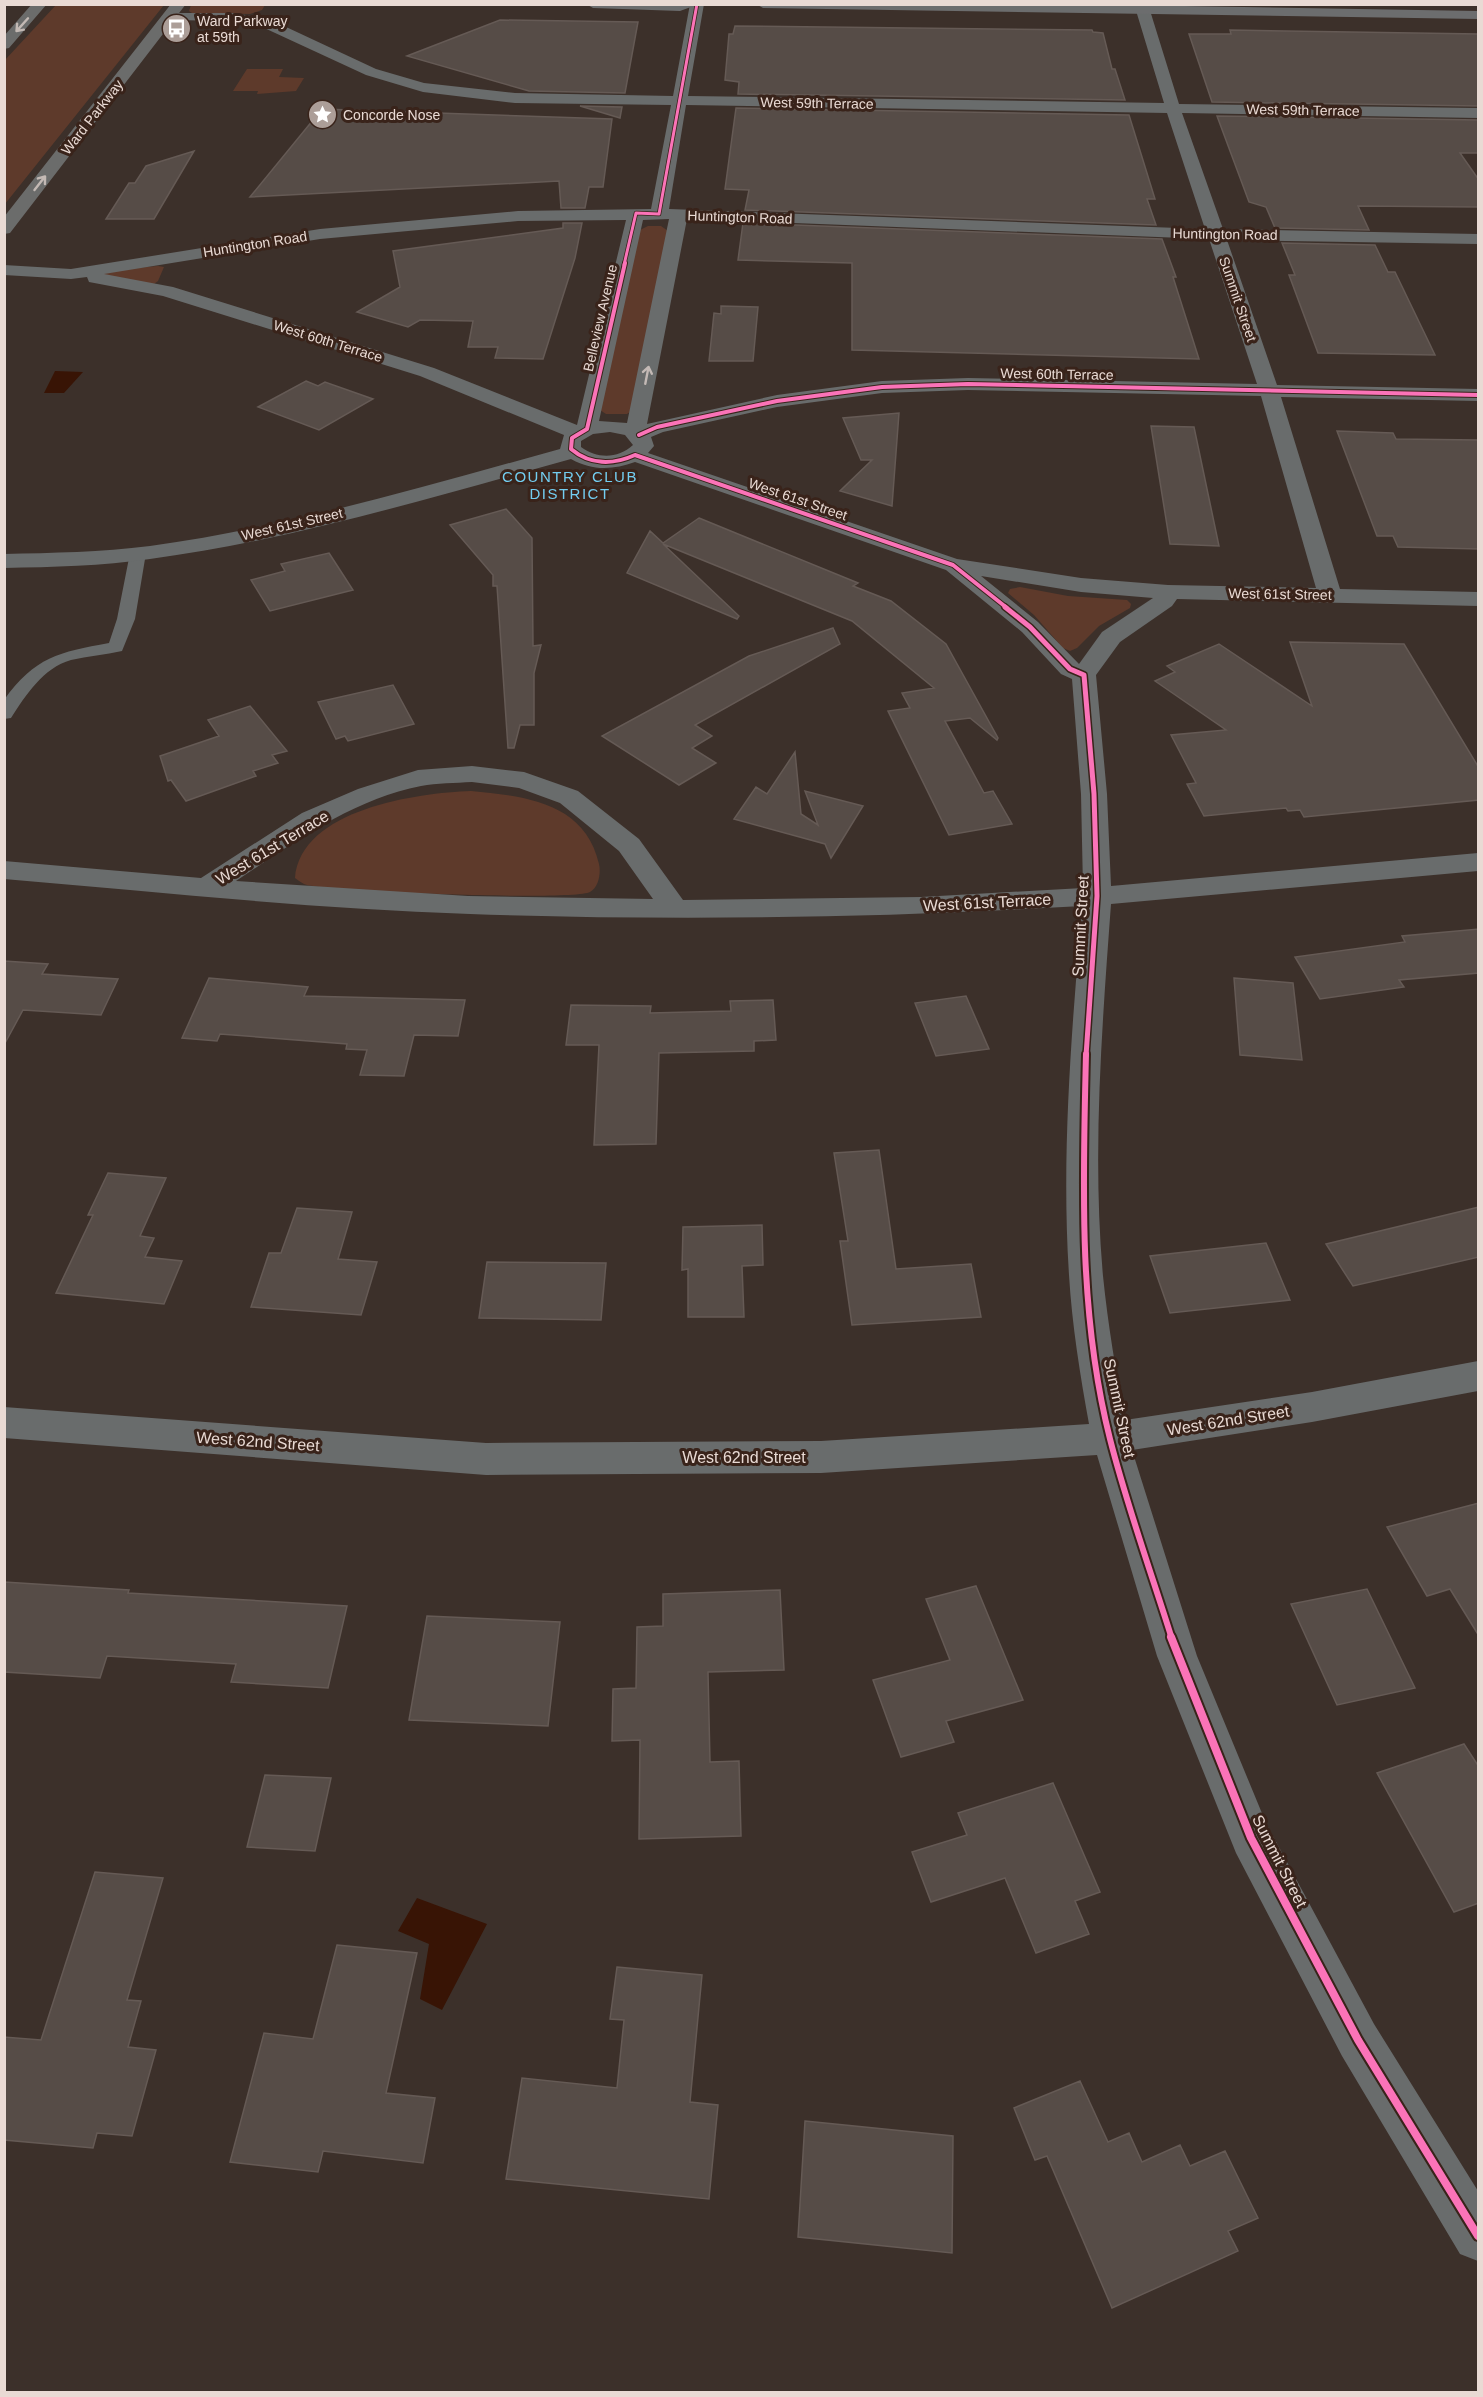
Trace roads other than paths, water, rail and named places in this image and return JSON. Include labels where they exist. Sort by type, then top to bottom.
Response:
[{"type":"main road","points":[[4,45],[40,4]]},
{"type":"main road","name":"Ward Parkway","points":[[4,230],[175,10]]},
{"type":"street","points":[[593,4],[680,7],[695,4],[659,214]]},
{"type":"street","points":[[763,4],[1142,7],[1479,15]]},
{"type":"street","name":"Summit Street","points":[[1142,7],[1173,108],[1269,391],[1330,596]]},
{"type":"street","name":"West 59th Terrace","points":[[175,10],[233,17],[268,16],[371,72],[423,87],[515,98],[1479,113]]},
{"type":"street","name":"Huntington Road","points":[[4,270],[71,274],[320,234],[410,224],[518,216],[636,213],[1216,234],[1479,239]]},
{"type":"street","name":"Belleview Avenue","points":[[580,438],[636,213]]},
{"type":"street","points":[[637,440],[679,214]]},
{"type":"street","points":[[166,291],[186,255]]},
{"type":"street","name":"West 60th Terrace","points":[[71,274],[166,291],[427,372],[580,438],[600,463],[657,427],[777,401],[882,387],[968,384],[1479,395]]},
{"type":"street","name":"West 61st Street","points":[[4,561],[90,558],[176,549],[291,526],[580,438],[610,426],[637,440],[953,565],[1082,585],[1168,592],[1479,599]]},
{"type":"street","points":[[953,565],[1030,627],[1070,669],[1084,675],[1111,637],[1164,602],[1168,592]]},
{"type":"street","name":"Summit Street","points":[[1084,675],[1094,794],[1097,896],[1086,1045],[1083,1199],[1086,1275],[1094,1352],[1110,1438],[1177,1656],[1251,1838],[1358,2040],[1479,2236]]},
{"type":"street","name":"West 61st Terrace","points":[[207,887],[312,819],[367,795],[418,778],[472,774],[524,780],[569,797],[629,845],[675,909]]},
{"type":"street","name":"West 61st Terrace","points":[[4,870],[308,896],[468,905],[675,909],[921,906],[1097,896],[1479,862]]},
{"type":"street","name":"West 62nd Street","points":[[4,1422],[486,1459],[821,1457],[1110,1438],[1312,1407],[1479,1376]]},
{"type":"lane","points":[[4,714],[16,696],[40,671],[59,658],[116,648],[126,619],[138,553]]},
{"type":"place","name":"Ward Parkway at 59th","points":[[176,29]]},
{"type":"place","name":"Concorde Nose","points":[[322,115]]},
{"type":"district","name":"COUNTRY CLUB DISTRICT","points":[[570,486]]}]
